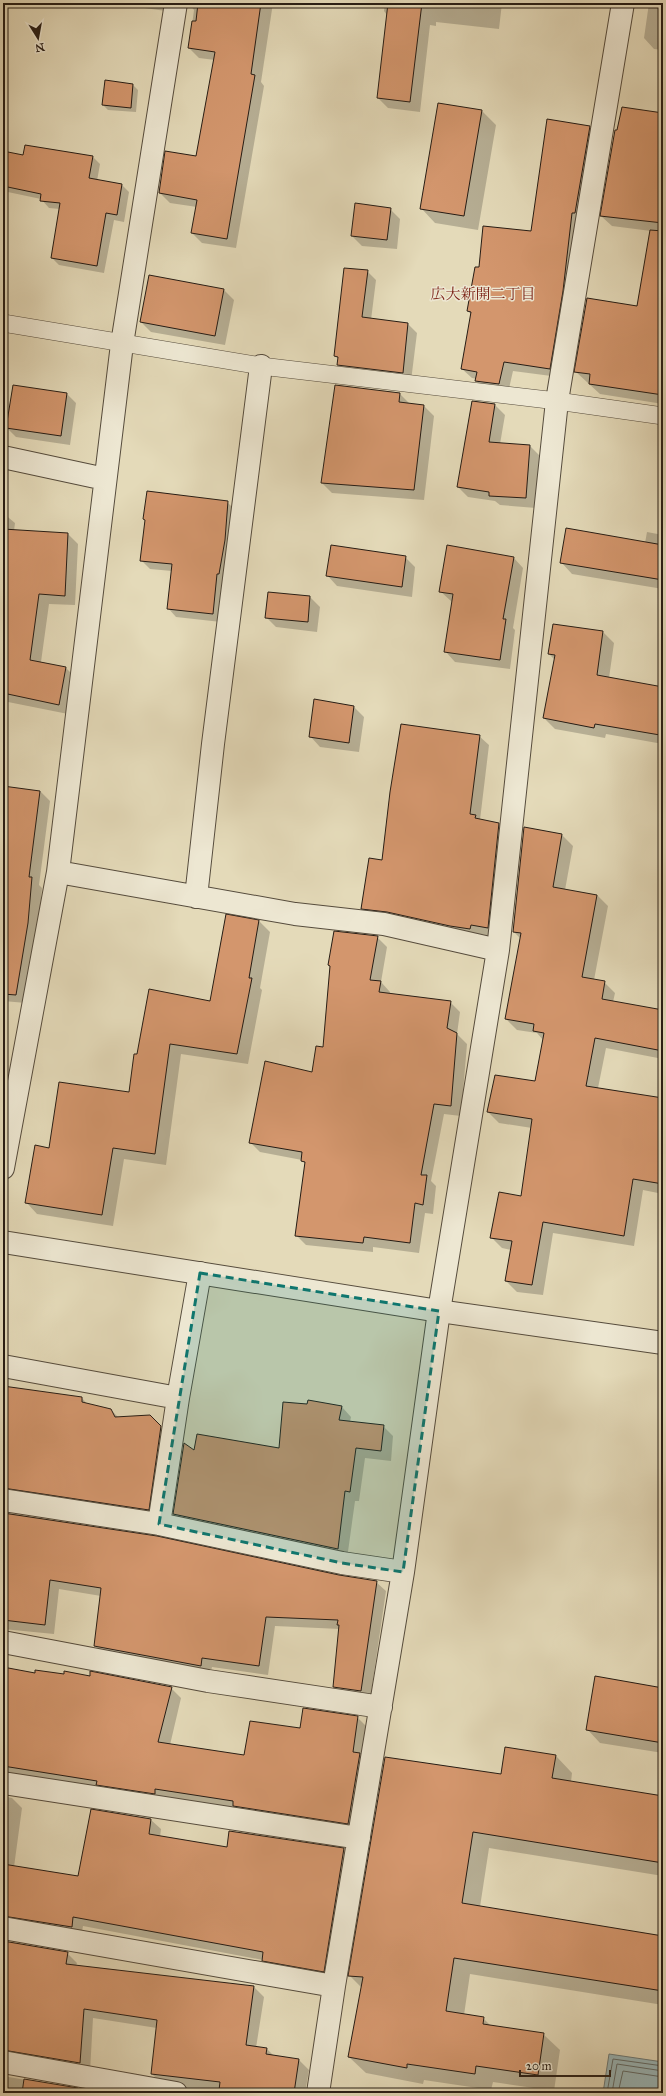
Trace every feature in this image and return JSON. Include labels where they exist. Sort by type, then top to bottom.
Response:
[{"type":"street","points":[[3,1168],[58,872],[122,344],[176,3]]},
{"type":"street","points":[[318,2093],[334,1986],[403,1572],[439,1311],[498,950],[557,401],[623,3]]},
{"type":"street","points":[[196,897],[213,744],[261,366]]},
{"type":"street","points":[[3,457],[105,479]]},
{"type":"street","points":[[58,872],[295,914],[384,924],[498,950]]},
{"type":"street","points":[[3,1242],[439,1311],[663,1344]]},
{"type":"street","points":[[159,1524],[178,1398],[200,1273]]},
{"type":"street","points":[[3,1366],[178,1398]]},
{"type":"street","points":[[3,1500],[159,1524],[342,1563],[403,1572]]},
{"type":"street","points":[[3,1642],[208,1681],[381,1708]]},
{"type":"street","points":[[3,1783],[359,1838]]},
{"type":"street","points":[[3,1928],[334,1986]]},
{"type":"street","points":[[3,2062],[176,2093]]},
{"type":"lane","points":[[3,323],[261,366],[557,401],[663,416]]},
{"type":"highlighted area","points":[[200,1273],[439,1311],[403,1572],[342,1563],[159,1524]]},
{"type":"water","points":[[609,2054],[663,2062],[663,2093],[603,2093]]},
{"type":"building","points":[[198,3],[261,3],[251,74],[255,75],[227,239],[191,233],[197,200],[159,193],[165,151],[196,156],[215,52],[188,48],[192,21],[196,21]]},
{"type":"building","points":[[388,3],[422,3],[410,102],[377,98]]},
{"type":"building","points":[[105,80],[133,84],[131,108],[102,105]]},
{"type":"building","points":[[438,103],[482,110],[464,216],[420,209]]},
{"type":"building","points":[[622,107],[663,113],[663,223],[600,216],[615,130],[617,130]]},
{"type":"building","points":[[547,119],[590,126],[575,213],[572,213],[563,291],[550,369],[504,362],[499,384],[475,381],[477,372],[461,369],[471,312],[467,311],[475,267],[479,267],[483,226],[531,231]]},
{"type":"building","points":[[25,145],[93,156],[89,178],[122,184],[117,215],[106,213],[97,266],[51,258],[60,203],[40,201],[41,194],[3,186],[3,151],[23,155]]},
{"type":"building","points":[[355,203],[391,208],[387,240],[351,236]]},
{"type":"building","points":[[650,230],[663,231],[663,395],[589,384],[590,374],[574,372],[587,298],[637,306]]},
{"type":"building","points":[[344,268],[368,270],[362,317],[408,323],[403,373],[337,365],[338,357],[334,356]]},
{"type":"building","points":[[149,275],[224,289],[215,336],[140,322]]},
{"type":"building","points":[[13,385],[67,393],[61,436],[6,428]]},
{"type":"building","points":[[335,385],[400,393],[399,402],[424,405],[414,490],[321,483]]},
{"type":"building","points":[[472,401],[495,404],[489,442],[530,445],[526,498],[489,496],[489,492],[457,487]]},
{"type":"building","points":[[147,491],[228,501],[225,540],[219,574],[217,574],[213,614],[167,609],[172,564],[140,561]]},
{"type":"building","points":[[566,528],[663,545],[663,580],[560,563]]},
{"type":"building","points":[[3,529],[68,533],[65,596],[39,594],[30,660],[66,667],[59,705],[3,693]]},
{"type":"building","points":[[331,545],[406,556],[402,587],[326,576]]},
{"type":"building","points":[[447,545],[514,557],[503,619],[506,619],[500,660],[444,652],[453,594],[439,592]]},
{"type":"building","points":[[268,592],[310,596],[308,622],[265,618]]},
{"type":"building","points":[[553,624],[603,631],[597,675],[663,687],[663,721],[660,735],[595,724],[594,728],[543,718],[555,655],[548,654]]},
{"type":"building","points":[[314,699],[354,706],[349,743],[309,737]]},
{"type":"building","points":[[401,724],[480,735],[470,814],[476,815],[475,818],[499,823],[488,928],[471,925],[470,929],[387,912],[361,909],[369,858],[382,860],[390,792]]},
{"type":"building","points":[[3,786],[40,791],[29,877],[32,877],[28,923],[16,995],[3,994]]},
{"type":"building","points":[[524,827],[562,834],[553,887],[597,895],[582,977],[605,981],[602,999],[663,1010],[663,1051],[595,1038],[586,1086],[663,1098],[663,1184],[633,1179],[624,1236],[543,1222],[532,1285],[505,1281],[512,1241],[490,1238],[499,1192],[521,1196],[532,1119],[487,1112],[495,1075],[535,1081],[544,1033],[533,1031],[534,1024],[505,1019],[521,933],[513,932]]},
{"type":"building","points":[[226,914],[259,920],[249,978],[252,978],[237,1054],[170,1044],[155,1154],[113,1148],[102,1215],[25,1203],[35,1145],[49,1148],[59,1082],[129,1092],[134,1054],[137,1054],[149,989],[210,1001]]},
{"type":"building","points":[[334,931],[378,936],[370,980],[381,981],[379,992],[451,1001],[447,1028],[457,1033],[451,1106],[434,1104],[421,1175],[427,1175],[423,1205],[415,1203],[410,1243],[364,1237],[363,1243],[295,1236],[305,1162],[301,1161],[302,1152],[249,1143],[265,1061],[312,1072],[316,1046],[323,1047],[330,966],[328,965]]},
{"type":"building","points":[[3,1386],[82,1397],[82,1402],[111,1409],[115,1417],[150,1415],[161,1426],[149,1510],[3,1488]]},
{"type":"building","points":[[308,1400],[342,1406],[339,1420],[384,1425],[381,1451],[356,1448],[350,1492],[345,1491],[338,1549],[173,1514],[184,1443],[194,1450],[197,1434],[279,1448],[283,1402],[307,1404]]},
{"type":"building","points":[[3,1513],[157,1536],[339,1575],[377,1581],[361,1691],[333,1687],[339,1625],[337,1625],[338,1620],[266,1617],[259,1666],[202,1658],[201,1666],[94,1646],[101,1588],[50,1580],[45,1625],[3,1620]]},
{"type":"building","points":[[3,1667],[35,1673],[35,1670],[64,1674],[64,1671],[90,1676],[90,1671],[172,1687],[158,1742],[244,1755],[250,1721],[300,1728],[303,1708],[358,1716],[353,1752],[360,1753],[348,1824],[233,1806],[233,1801],[155,1789],[155,1794],[96,1785],[97,1781],[3,1766]]},
{"type":"building","points":[[595,1676],[663,1688],[663,1743],[586,1730]]},
{"type":"building","points":[[505,1747],[556,1755],[552,1778],[663,1796],[663,1863],[473,1832],[462,1903],[663,1936],[663,1991],[454,1958],[446,2011],[484,2017],[483,2024],[544,2033],[538,2075],[476,2066],[475,2074],[407,2064],[407,2068],[348,2057],[363,1977],[348,1976],[385,1757],[501,1774]]},
{"type":"building","points":[[91,1809],[151,1819],[149,1834],[227,1847],[229,1831],[344,1848],[324,1972],[262,1961],[263,1952],[73,1917],[72,1927],[3,1916],[3,1864],[78,1876]]},
{"type":"building","points":[[3,1941],[68,1952],[66,1964],[254,1986],[246,2045],[267,2048],[266,2054],[299,2059],[294,2093],[260,2090],[260,2093],[238,2093],[219,2090],[220,2082],[151,2074],[157,2020],[84,2009],[80,2063],[3,2050]]},
{"type":"building","points":[[24,2079],[78,2088],[78,2093],[22,2093]]},
{"type":"district","name":"広大新開二丁目","points":[[483,294]]}]
